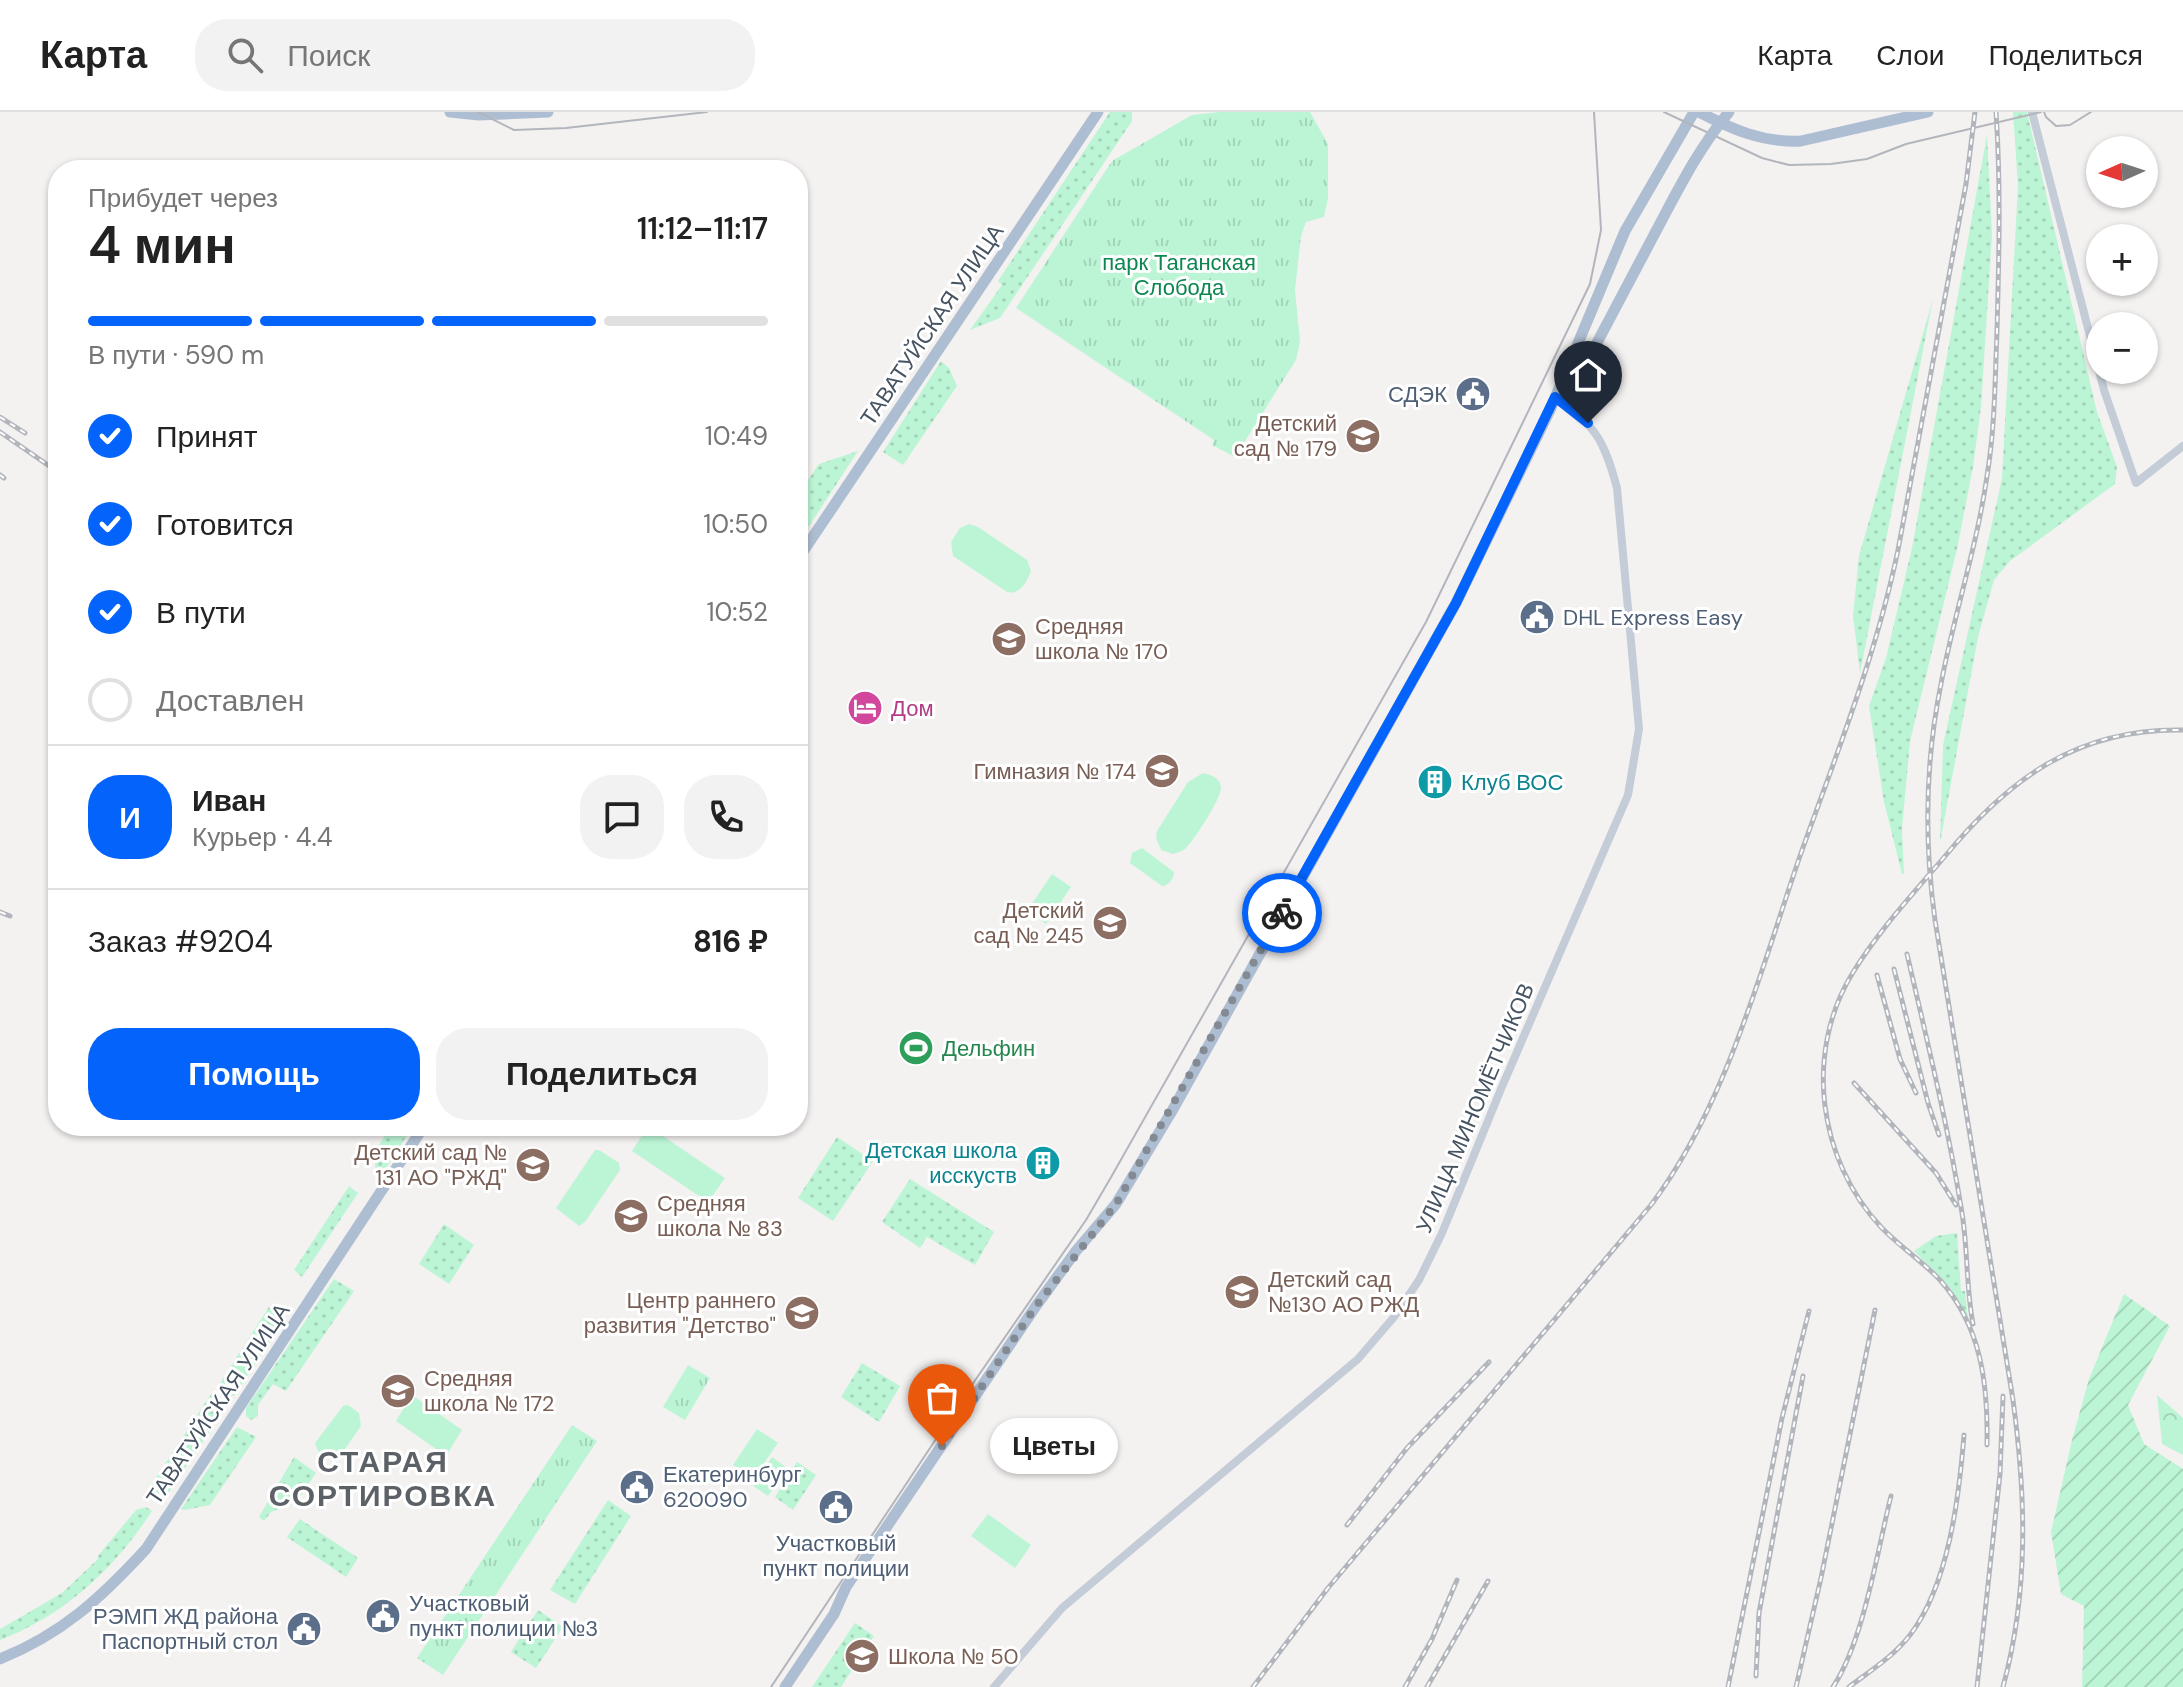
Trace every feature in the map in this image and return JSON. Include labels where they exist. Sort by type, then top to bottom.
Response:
[{"type":"main road","points":[[450,112],[548,112]]},
{"type":"main road","name":"ТАВАТУЙСКАЯ УЛИЦА","points":[[808,544],[1098,112]]},
{"type":"main road","points":[[785,1687],[834,1614],[846,1587],[1036,1306],[1116,1204],[1172,1111],[1423,664],[1505,506],[1625,231],[1696,112],[1748,135],[1788,142],[1928,112]]},
{"type":"main road","points":[[1555,397],[1581,373],[1702,147],[1729,112]]},
{"type":"main road","name":"ТАВАТУЙСКАЯ УЛИЦА","points":[[0,1659],[56,1632],[89,1608],[146,1549],[417,1136]]},
{"type":"street","points":[[2032,112],[2104,390],[2136,483],[2183,446]]},
{"type":"street","name":"УЛИЦА МИНОМЁТЧИКОВ","points":[[994,1687],[1062,1608],[1358,1359],[1394,1317],[1419,1280],[1442,1233],[1628,795],[1639,729],[1617,488],[1609,457],[1599,438],[1584,418],[1555,397]]},
{"type":"green space","points":[[1110,112],[1132,112],[1132,121],[1000,318],[970,330],[1002,285],[998,281]]},
{"type":"green space","name":"парк Таганская Слобода","points":[[1310,112],[1328,144],[1328,198],[1324,217],[1306,222],[1301,236],[1295,290],[1300,341],[1296,360],[1235,457],[1212,445],[1214,440],[1016,308],[1112,161],[1192,115]]},
{"type":"green space","points":[[2013,112],[2027,112],[2086,365],[2086,384],[2090,384],[2117,467],[2115,484],[2010,561],[1994,580],[1978,637],[1940,843],[1943,745],[2002,478],[2018,186]]},
{"type":"green space","points":[[1987,135],[1992,234],[1981,407],[1957,549],[1910,741],[1902,829],[1902,874],[1884,802],[1869,706],[1886,658],[1912,548]]},
{"type":"green space","points":[[1933,299],[1860,673],[1853,615],[1859,556]]},
{"type":"green space","points":[[941,361],[949,368],[957,386],[903,465],[883,452]]},
{"type":"green space","points":[[858,451],[808,528],[808,480],[819,464]]},
{"type":"green space","points":[[969,524],[1027,560],[1031,571],[1019,590],[1007,592],[953,556],[951,542],[960,528]]},
{"type":"green space","points":[[1203,773],[1215,778],[1221,785],[1212,810],[1185,849],[1173,854],[1161,850],[1156,838],[1157,831],[1188,782]]},
{"type":"green space","points":[[1142,848],[1174,872],[1169,883],[1162,886],[1130,863],[1132,853]]},
{"type":"green space","points":[[1052,874],[1071,887],[1046,924],[1027,911]]},
{"type":"green space","points":[[385,1136],[407,1136],[381,1176],[376,1173],[374,1153]]},
{"type":"green space","points":[[642,1136],[663,1136],[725,1178],[708,1202],[632,1151]]},
{"type":"green space","points":[[837,1137],[873,1161],[833,1221],[798,1198]]},
{"type":"green space","points":[[595,1150],[619,1163],[620,1170],[585,1222],[579,1226],[556,1208]]},
{"type":"green space","points":[[910,1179],[994,1232],[975,1265],[927,1237],[920,1248],[882,1222]]},
{"type":"green space","points":[[349,1186],[358,1193],[302,1277],[294,1270]]},
{"type":"green space","points":[[444,1224],[474,1245],[449,1284],[419,1264]]},
{"type":"green space","points":[[1957,1233],[1961,1291],[1965,1291],[1968,1319],[1950,1287],[1914,1251],[1936,1236]]},
{"type":"green space","points":[[334,1279],[354,1291],[286,1391],[273,1384],[258,1405],[258,1416],[251,1420],[246,1416],[246,1408]]},
{"type":"green space","points":[[2124,1294],[2170,1326],[2128,1405],[2144,1444],[2183,1469],[2183,1687],[2082,1687],[2084,1606],[2061,1594],[2051,1532],[2089,1379]]},
{"type":"green space","points":[[269,1307],[282,1316],[274,1335],[235,1395],[230,1396],[217,1388]]},
{"type":"green space","points":[[862,1363],[900,1386],[879,1422],[841,1397]]},
{"type":"green space","points":[[688,1365],[710,1378],[685,1420],[663,1407]]},
{"type":"green space","points":[[211,1394],[224,1403],[224,1410],[165,1498],[150,1487]]},
{"type":"green space","points":[[412,1395],[462,1430],[446,1456],[396,1421]]},
{"type":"green space","points":[[2157,1395],[2183,1418],[2183,1455],[2162,1444]]},
{"type":"green space","points":[[348,1405],[359,1413],[361,1426],[340,1456],[327,1459],[319,1453],[315,1443],[343,1406]]},
{"type":"green space","points":[[572,1425],[597,1441],[443,1675],[417,1658]]},
{"type":"green space","points":[[237,1427],[256,1437],[210,1505],[181,1509]]},
{"type":"green space","points":[[757,1429],[778,1443],[753,1479],[733,1465]]},
{"type":"green space","points":[[294,1457],[316,1473],[296,1503],[271,1512],[264,1521],[259,1517]]},
{"type":"green space","points":[[772,1457],[787,1468],[768,1496],[753,1486]]},
{"type":"green space","points":[[797,1462],[816,1475],[793,1510],[775,1497]]},
{"type":"green space","points":[[608,1500],[631,1516],[575,1604],[550,1590]]},
{"type":"green space","points":[[146,1507],[152,1511],[138,1532],[86,1588],[46,1617],[0,1640],[0,1629],[62,1593],[98,1559],[136,1510]]},
{"type":"green space","points":[[988,1514],[1031,1545],[1015,1568],[971,1536]]},
{"type":"green space","points":[[300,1519],[358,1558],[346,1577],[287,1537]]},
{"type":"green space","points":[[538,1610],[563,1627],[536,1668],[511,1652]]},
{"type":"green space","points":[[855,1623],[874,1636],[841,1687],[812,1687]]},
{"type":"tram line","points":[[478,112],[514,130],[566,128],[707,112]]},
{"type":"tram line","points":[[771,1687],[1086,1220],[1426,622],[1590,284],[1601,230],[1594,112]]},
{"type":"tram line","points":[[1664,112],[1762,158],[1789,165],[1867,159],[1906,144],[2041,112]]},
{"type":"tram line","points":[[2044,112],[2056,126],[2070,125],[2091,112]]},
{"type":"railway","points":[[1253,1687],[1328,1588],[1651,1205],[1677,1166],[1721,1082],[1854,705],[1889,589],[1966,184],[1975,112]]},
{"type":"railway","points":[[1996,112],[1999,249],[1992,440],[1977,529],[1936,714],[1929,773],[1928,831],[1935,920],[2013,1400],[2021,1472],[2021,1580],[2003,1687]]},
{"type":"railway","points":[[0,417],[25,433]]},
{"type":"railway","points":[[0,432],[48,465]]},
{"type":"railway","points":[[0,475],[4,478]]},
{"type":"railway","points":[[1987,1445],[1984,1379],[1974,1337],[1965,1317],[1940,1280],[1881,1227],[1860,1200],[1843,1170],[1831,1138],[1825,1105],[1823,1071],[1827,1037],[1837,1005],[1852,974],[1873,943],[1970,827],[1995,803],[2021,781],[2079,748],[2145,732],[2183,730]]},
{"type":"railway","points":[[0,912],[10,916]]},
{"type":"railway","points":[[1907,954],[1956,1180],[1964,1227],[1973,1324]]},
{"type":"railway","points":[[1894,969],[1939,1135]]},
{"type":"railway","points":[[1877,975],[1900,1059],[1916,1093]]},
{"type":"railway","points":[[1854,1083],[1936,1173],[1956,1205]]},
{"type":"railway","points":[[1796,1687],[1875,1310]]},
{"type":"railway","points":[[1728,1687],[1782,1418],[1809,1311]]},
{"type":"railway","points":[[1347,1525],[1407,1448],[1489,1362]]},
{"type":"railway","points":[[1756,1676],[1759,1613],[1803,1376]]},
{"type":"railway","points":[[1977,1687],[2000,1474],[2003,1396]]},
{"type":"railway","points":[[1849,1687],[1904,1643],[1934,1591],[1950,1539],[1964,1435]]},
{"type":"railway","points":[[1833,1687],[1844,1668],[1861,1621],[1891,1496]]},
{"type":"railway","points":[[1405,1687],[1432,1639],[1457,1580]]},
{"type":"railway","points":[[1427,1687],[1488,1581]]},
{"type":"way so far","points":[[942,1446],[1036,1306],[1076,1251],[1116,1204],[1172,1111],[1282,913]]},
{"type":"place","name":"СДЭК","points":[[1473,394]]},
{"type":"place","name":"Детский сад № 179","points":[[1363,436]]},
{"type":"place","name":"DHL Express Easy","points":[[1537,617]]},
{"type":"place","name":"Средняя школа № 170","points":[[1009,639]]},
{"type":"place","name":"Дом","points":[[865,708]]},
{"type":"place","name":"Гимназия № 174","points":[[1162,771]]},
{"type":"place","name":"Клуб ВОС","points":[[1435,782]]},
{"type":"place","name":"Детский сад № 245","points":[[1110,923]]},
{"type":"place","name":"Дельфин","points":[[916,1048]]},
{"type":"place","name":"Детская школа исскуств","points":[[1043,1163]]},
{"type":"place","name":"Детский сад № 131 АО \"РЖД\"","points":[[533,1165]]},
{"type":"place","name":"Средняя школа № 83","points":[[631,1216]]},
{"type":"place","name":"Детский сад №130 АО РЖД","points":[[1242,1292]]},
{"type":"place","name":"Центр раннего развития \"Детство\"","points":[[802,1313]]},
{"type":"place","name":"Средняя школа № 172","points":[[398,1391]]},
{"type":"place","name":"Цветы","points":[[942,1446]]},
{"type":"place","name":"Екатеринбург 620090","points":[[637,1487]]},
{"type":"place","name":"Участковый пункт полиции","points":[[836,1507]]},
{"type":"place","name":"Участковый пункт полиции №3","points":[[383,1616]]},
{"type":"place","name":"РЭМП ЖД района Паспортный стол","points":[[304,1629]]},
{"type":"place","name":"Школа № 50","points":[[862,1656]]},
{"type":"district","name":"СТАРАЯ СОРТИРОВКА","points":[[383,1478]]},
{"type":"route","points":[[1282,913],[1456,603],[1555,397],[1588,423]]}]
